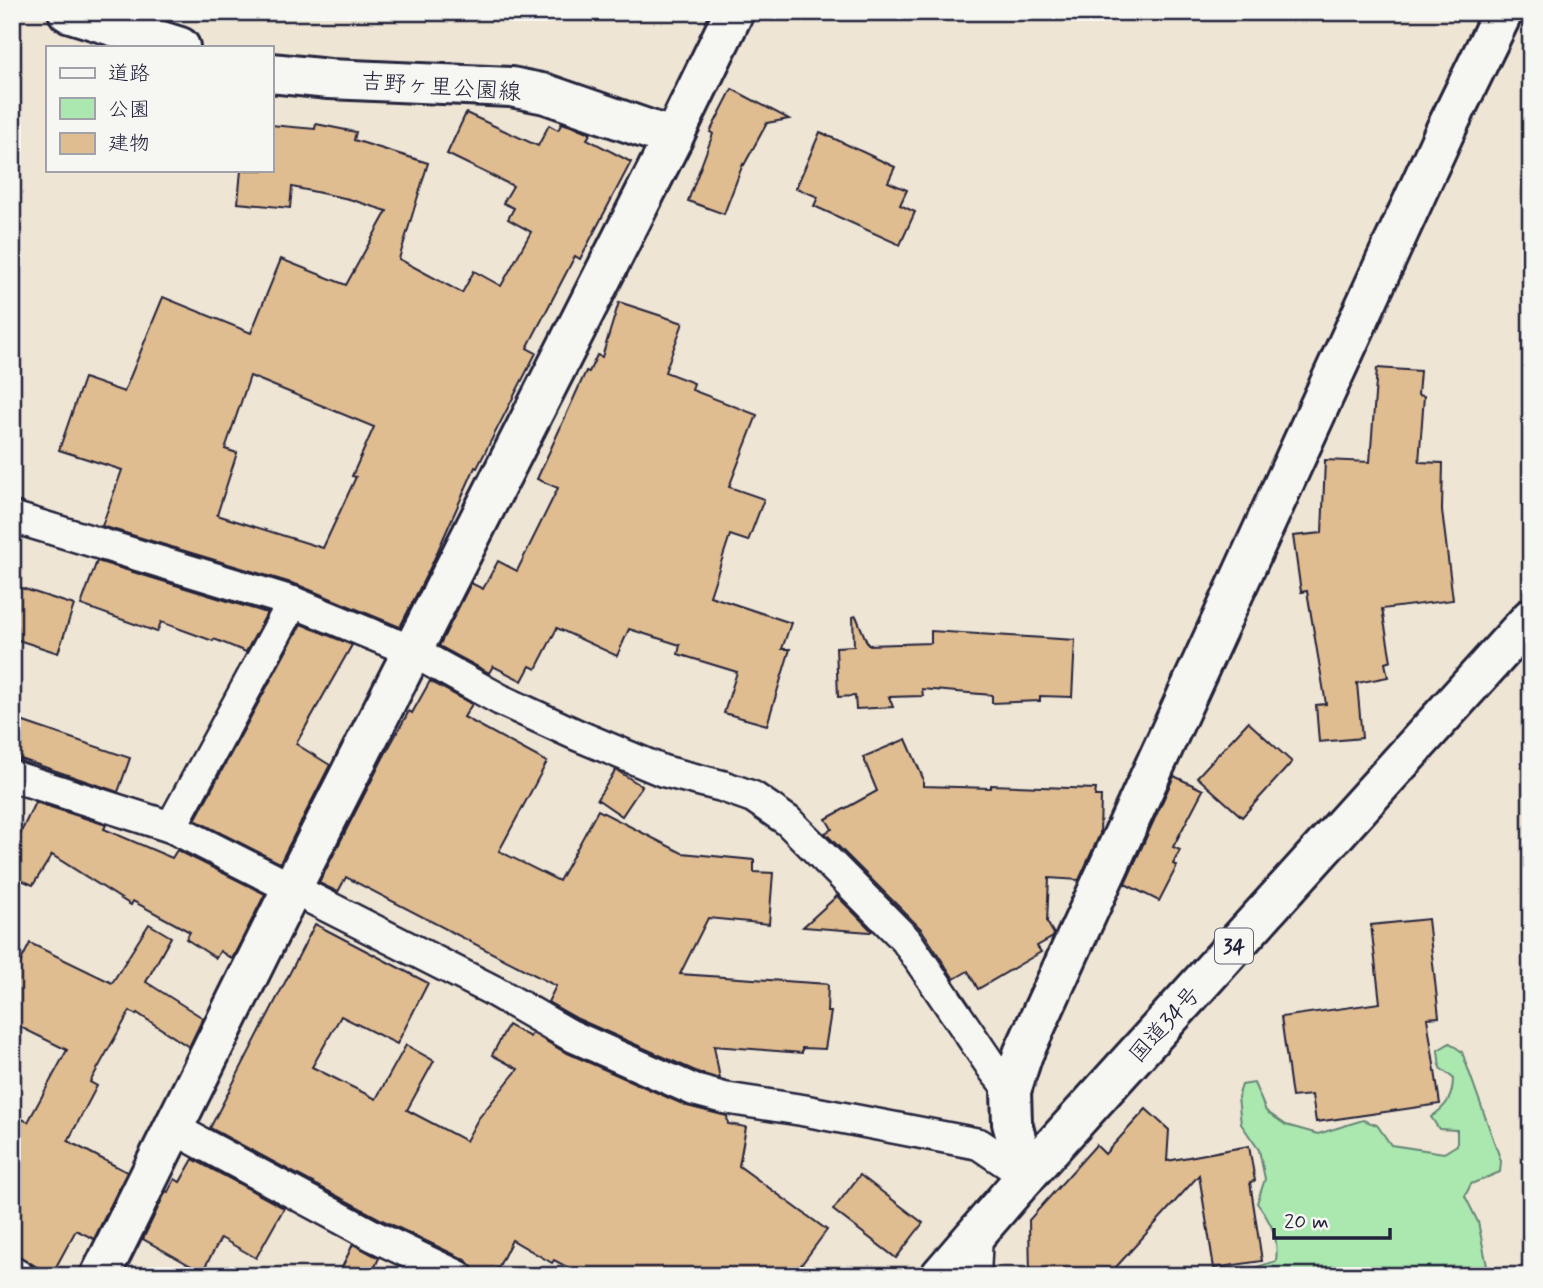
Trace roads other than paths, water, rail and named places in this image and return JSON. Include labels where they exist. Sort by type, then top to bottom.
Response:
[{"type":"main road","points":[[68,12],[177,46]]},
{"type":"main road","points":[[100,1276],[291,890],[673,138],[734,12]]},
{"type":"main road","points":[[1026,1176],[1012,1123],[1012,1091],[1023,1054],[1446,129],[1503,12]]},
{"type":"main road","name":"吉野ヶ里公園線","points":[[273,73],[328,79],[511,87],[546,94],[673,138]]},
{"type":"main road","name":"国道34号","points":[[940,1276],[1026,1176],[1531,618]]},
{"type":"street","points":[[12,517],[293,602],[412,651],[501,700],[663,772],[722,786],[753,797],[788,821],[906,940],[994,1070],[1012,1091]]},
{"type":"street","points":[[171,827],[293,602]]},
{"type":"street","points":[[12,776],[171,827],[492,990],[570,1035],[694,1090],[724,1098],[979,1144],[1026,1176]]},
{"type":"street","points":[[173,1128],[374,1236],[458,1276]]},
{"type":"street","points":[[975,1276],[977,1234]]},
{"type":"street","points":[[12,1272],[19,1276]]}]
